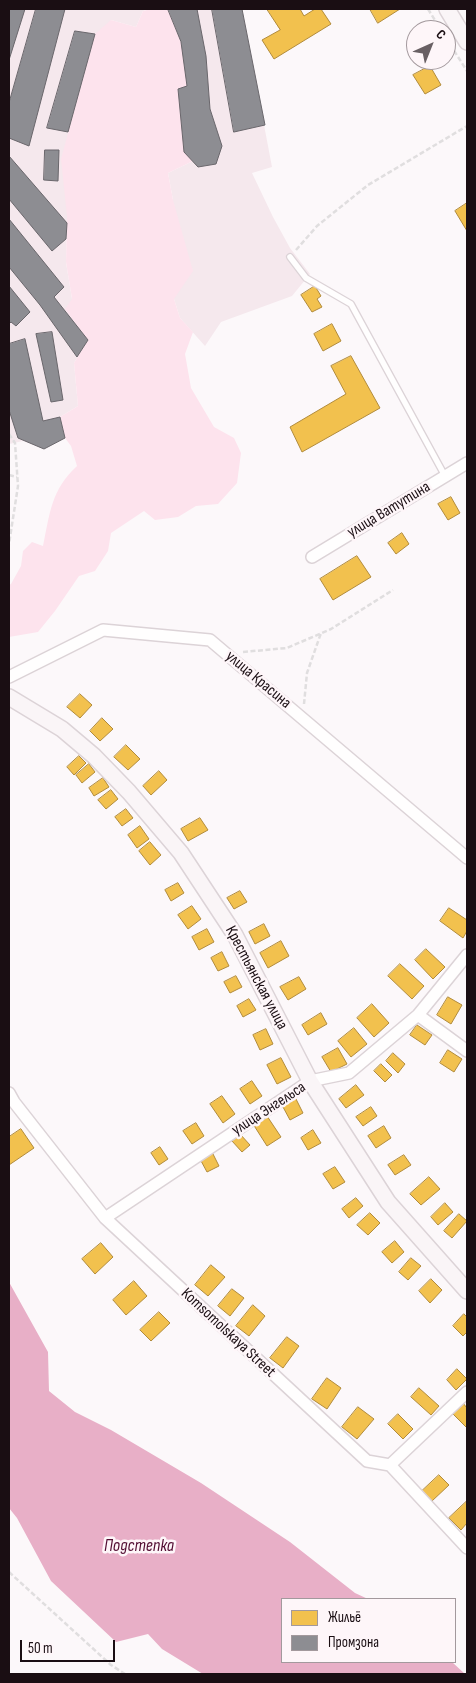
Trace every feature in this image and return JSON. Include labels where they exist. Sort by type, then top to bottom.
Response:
[{"type":"street","points":[[447,9],[467,42]]},
{"type":"street","name":"улица Ватутина","points":[[312,557],[445,476],[465,469]]},
{"type":"street","name":"улица Красина","points":[[9,677],[103,630],[210,640],[467,858]]},
{"type":"street","name":"Крестьянская улица","points":[[9,697],[62,729],[94,756],[129,792],[181,853],[235,935],[310,1081],[388,1202],[467,1291]]},
{"type":"street","name":"улица Энгельса","points":[[105,1218],[310,1081],[349,1073],[418,1015],[467,955]]},
{"type":"street","points":[[418,1015],[467,1051]]},
{"type":"street","name":"Komsomolskaya Street","points":[[9,1093],[14,1102],[105,1218],[367,1461],[390,1465]]},
{"type":"street","points":[[467,1392],[390,1465],[467,1548]]},
{"type":"lane","points":[[290,257],[306,278],[352,304],[445,476]]},
{"type":"path","points":[[428,9],[435,20]]},
{"type":"path","points":[[456,54],[467,71]]},
{"type":"path","points":[[290,257],[317,226],[368,184],[467,126]]},
{"type":"path","points":[[9,434],[15,443],[18,486],[9,544]]},
{"type":"path","points":[[9,475],[17,477]]},
{"type":"path","points":[[227,654],[288,648],[321,633],[392,590]]},
{"type":"path","points":[[302,718],[307,673],[321,633]]},
{"type":"path","points":[[9,1572],[111,1665],[124,1674]]},
{"type":"shaded area","points":[[9,9],[151,9],[143,11],[136,27],[111,20],[67,216],[66,262],[72,299],[88,340],[74,363],[78,406],[60,417],[65,438],[44,449],[23,441],[9,444]]},
{"type":"shaded area","points":[[168,9],[242,9],[272,167],[252,173],[290,248],[310,274],[292,296],[221,322],[205,346],[180,318],[174,299],[173,200],[168,173],[193,161],[184,152],[178,89],[181,42]]},
{"type":"shaded area","points":[[168,9],[181,42],[187,86],[178,89],[193,161],[168,173],[173,200],[193,271],[174,299],[180,318],[193,332],[185,354],[191,388],[214,427],[234,438],[241,453],[237,483],[218,504],[196,506],[178,517],[155,520],[144,511],[111,533],[108,551],[95,571],[79,576],[38,632],[9,637],[9,585],[21,566],[23,551],[32,542],[43,546],[50,513],[57,493],[68,475],[77,466],[71,446],[65,438],[60,417],[78,406],[74,363],[88,340],[65,309],[72,299],[66,262],[67,216],[61,159],[95,34],[111,20],[136,27],[143,11]]},
{"type":"water","name":"Подстепка","points":[[9,1282],[48,1352],[49,1391],[75,1412],[111,1430],[201,1483],[290,1542],[355,1593],[366,1598],[281,1598],[281,1663],[453,1663],[465,1674],[203,1674],[162,1649],[148,1634],[116,1642],[51,1581],[17,1518],[9,1508]]},
{"type":"building: Жильё","points":[[267,9],[300,9],[304,16],[315,9],[321,9],[331,24],[274,59],[262,40],[280,30]]},
{"type":"building: Жильё","points":[[370,9],[400,9],[378,23]]},
{"type":"building: Жильё","points":[[422,70],[432,70],[441,85],[425,94],[413,75]]},
{"type":"building: Жильё","points":[[467,203],[467,231],[455,211]]},
{"type":"building: Жильё","points":[[315,286],[321,296],[317,299],[322,307],[312,312],[301,295]]},
{"type":"building: Жильё","points":[[332,324],[341,341],[323,351],[314,334]]},
{"type":"building: Жильё","points":[[351,356],[380,408],[302,452],[290,427],[346,394],[331,366]]},
{"type":"building: Жильё","points":[[451,497],[460,513],[448,520],[438,504]]},
{"type":"building: Жильё","points":[[402,533],[409,544],[396,554],[388,543]]},
{"type":"building: Жильё","points":[[357,556],[371,577],[333,600],[320,579]]},
{"type":"building: Жильё","points":[[80,694],[92,705],[80,718],[67,707]]},
{"type":"building: Жильё","points":[[102,718],[113,729],[100,741],[90,731]]},
{"type":"building: Жильё","points":[[126,745],[140,759],[128,770],[114,757]]},
{"type":"building: Жильё","points":[[79,756],[86,763],[74,775],[67,767]]},
{"type":"building: Жильё","points":[[89,764],[95,772],[82,783],[76,775]]},
{"type":"building: Жильё","points":[[159,771],[167,780],[151,795],[143,786]]},
{"type":"building: Жильё","points":[[103,778],[109,787],[94,796],[89,788]]},
{"type":"building: Жильё","points":[[111,790],[118,799],[106,809],[98,800]]},
{"type":"building: Жильё","points":[[126,809],[133,818],[122,826],[115,817]]},
{"type":"building: Жильё","points":[[200,818],[208,830],[188,841],[181,829]]},
{"type":"building: Жильё","points":[[140,826],[149,839],[137,848],[128,835]]},
{"type":"building: Жильё","points":[[150,842],[161,855],[150,865],[139,851]]},
{"type":"building: Жильё","points":[[178,883],[184,893],[171,901],[165,890]]},
{"type":"building: Жильё","points":[[240,891],[247,902],[234,909],[227,898]]},
{"type":"building: Жильё","points":[[192,906],[201,919],[188,929],[178,915]]},
{"type":"building: Жильё","points":[[449,908],[467,920],[467,931],[463,938],[440,921]]},
{"type":"building: Жильё","points":[[264,924],[270,936],[255,944],[249,932]]},
{"type":"building: Жильё","points":[[207,929],[214,942],[199,950],[192,937]]},
{"type":"building: Жильё","points":[[281,941],[289,956],[268,968],[260,953]]},
{"type":"building: Жильё","points":[[426,949],[445,967],[433,979],[415,960]]},
{"type":"building: Жильё","points":[[222,952],[229,966],[218,971],[211,958]]},
{"type":"building: Жильё","points":[[400,964],[424,986],[412,999],[388,976]]},
{"type":"building: Жильё","points":[[236,976],[242,987],[230,993],[224,982]]},
{"type":"building: Жильё","points":[[299,977],[306,989],[288,1000],[280,987]]},
{"type":"building: Жильё","points":[[448,997],[462,1005],[451,1024],[437,1015]]},
{"type":"building: Жильё","points":[[249,999],[256,1010],[243,1017],[237,1006]]},
{"type":"building: Жильё","points":[[372,1004],[389,1023],[374,1037],[357,1018]]},
{"type":"building: Жильё","points":[[321,1013],[327,1024],[308,1035],[302,1025]]},
{"type":"building: Жильё","points":[[417,1025],[432,1035],[425,1045],[410,1035]]},
{"type":"building: Жильё","points":[[354,1028],[367,1044],[351,1057],[338,1041]]},
{"type":"building: Жильё","points":[[266,1029],[273,1044],[260,1050],[253,1035]]},
{"type":"building: Жильё","points":[[338,1048],[347,1064],[331,1072],[322,1057]]},
{"type":"building: Жильё","points":[[448,1050],[462,1059],[454,1072],[440,1063]]},
{"type":"building: Жильё","points":[[393,1053],[405,1064],[398,1073],[386,1061]]},
{"type":"building: Жильё","points":[[281,1058],[291,1077],[277,1084],[267,1065]]},
{"type":"building: Жильё","points":[[381,1064],[392,1075],[385,1082],[374,1071]]},
{"type":"building: Жильё","points":[[252,1081],[262,1096],[250,1104],[240,1089]]},
{"type":"building: Жильё","points":[[356,1085],[364,1095],[346,1108],[339,1099]]},
{"type":"building: Жильё","points":[[222,1096],[235,1114],[223,1123],[210,1104]]},
{"type":"building: Жильё","points":[[296,1099],[303,1113],[290,1120],[283,1107]]},
{"type":"building: Жильё","points":[[371,1107],[377,1116],[363,1126],[356,1117]]},
{"type":"building: Жильё","points":[[267,1116],[281,1137],[267,1146],[253,1124]]},
{"type":"building: Жильё","points":[[196,1123],[204,1136],[192,1144],[183,1131]]},
{"type":"building: Жильё","points":[[384,1126],[391,1138],[376,1148],[368,1136]]},
{"type":"building: Жильё","points":[[21,1129],[34,1148],[9,1165],[9,1137]]},
{"type":"building: Жильё","points":[[313,1130],[321,1143],[308,1150],[301,1138]]},
{"type":"building: Жильё","points":[[240,1134],[250,1145],[242,1152],[232,1141]]},
{"type":"building: Жильё","points":[[160,1147],[168,1159],[159,1165],[151,1153]]},
{"type":"building: Жильё","points":[[212,1152],[219,1166],[207,1172],[200,1159]]},
{"type":"building: Жильё","points":[[404,1155],[411,1165],[395,1175],[388,1165]]},
{"type":"building: Жильё","points":[[335,1167],[345,1182],[333,1189],[323,1174]]},
{"type":"building: Жильё","points":[[429,1177],[440,1189],[421,1205],[410,1194]]},
{"type":"building: Жильё","points":[[356,1198],[363,1206],[349,1218],[342,1209]]},
{"type":"building: Жильё","points":[[445,1203],[453,1212],[438,1225],[431,1217]]},
{"type":"building: Жильё","points":[[370,1213],[380,1223],[368,1235],[357,1225]]},
{"type":"building: Жильё","points":[[459,1214],[467,1221],[452,1238],[444,1231]]},
{"type":"building: Жильё","points":[[395,1241],[404,1252],[392,1263],[382,1252]]},
{"type":"building: Жильё","points":[[101,1243],[113,1257],[95,1274],[82,1259]]},
{"type":"building: Жильё","points":[[411,1258],[421,1266],[408,1280],[399,1272]]},
{"type":"building: Жильё","points":[[211,1265],[225,1277],[208,1296],[195,1285]]},
{"type":"building: Жильё","points":[[431,1279],[442,1290],[430,1303],[419,1291]]},
{"type":"building: Жильё","points":[[134,1281],[147,1296],[126,1315],[113,1300]]},
{"type":"building: Жильё","points":[[232,1289],[244,1298],[230,1316],[218,1306]]},
{"type":"building: Жильё","points":[[253,1305],[265,1316],[249,1336],[236,1326]]},
{"type":"building: Жильё","points":[[159,1312],[170,1323],[151,1341],[140,1330]]},
{"type":"building: Жильё","points":[[464,1314],[467,1317],[467,1332],[463,1336],[453,1326]]},
{"type":"building: Жильё","points":[[287,1337],[299,1346],[283,1368],[270,1358]]},
{"type":"building: Жильё","points":[[457,1369],[467,1379],[456,1390],[447,1380]]},
{"type":"building: Жильё","points":[[327,1378],[341,1388],[327,1409],[312,1399]]},
{"type":"building: Жильё","points":[[419,1388],[439,1406],[431,1415],[411,1397]]},
{"type":"building: Жильё","points":[[463,1403],[467,1408],[467,1428],[452,1413]]},
{"type":"building: Жильё","points":[[358,1407],[374,1419],[357,1439],[342,1427]]},
{"type":"building: Жильё","points":[[398,1414],[413,1429],[403,1439],[388,1424]]},
{"type":"building: Жильё","points":[[439,1475],[449,1485],[432,1501],[422,1491]]},
{"type":"building: Жильё","points":[[466,1502],[467,1523],[461,1530],[449,1518]]},
{"type":"building: Промзона","points":[[9,9],[25,9],[9,60]]},
{"type":"building: Промзона","points":[[36,9],[65,9],[29,146],[9,138],[9,103]]},
{"type":"building: Промзона","points":[[168,9],[197,9],[206,56],[210,109],[222,146],[216,164],[198,167],[184,152],[178,89],[187,86],[181,42]]},
{"type":"building: Промзона","points":[[212,9],[242,9],[265,125],[234,132]]},
{"type":"building: Промзона","points":[[75,31],[95,34],[68,132],[47,128]]},
{"type":"building: Промзона","points":[[45,150],[59,150],[58,181],[44,180]]},
{"type":"building: Промзона","points":[[9,156],[67,223],[66,239],[52,251],[9,199]]},
{"type":"building: Промзона","points":[[9,219],[64,287],[54,297],[88,340],[77,357],[40,305],[9,267]]},
{"type":"building: Промзона","points":[[9,286],[30,312],[16,326],[11,322],[9,324]]},
{"type":"building: Промзона","points":[[52,332],[63,400],[51,402],[36,334]]},
{"type":"building: Промзона","points":[[25,339],[43,421],[60,417],[65,438],[44,449],[18,438],[9,410],[9,344]]}]
